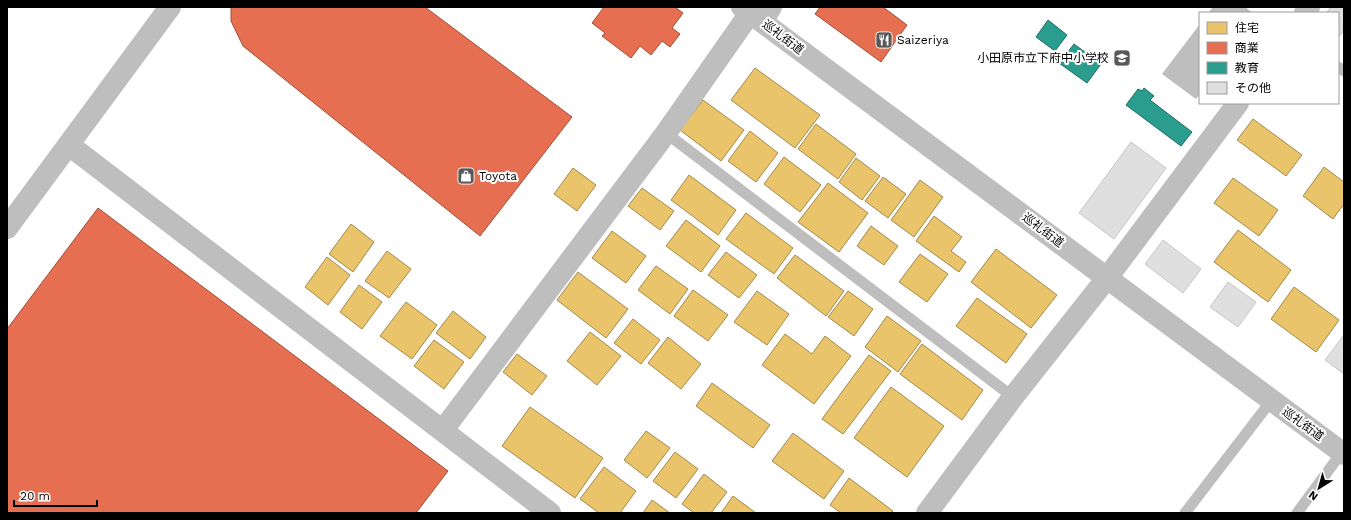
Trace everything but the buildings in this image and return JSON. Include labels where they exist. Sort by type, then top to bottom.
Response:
[{"type":"street","points":[[7,228],[170,7]]},
{"type":"street","points":[[443,430],[756,12]]},
{"type":"street","name":"巡礼街道","points":[[756,12],[1107,278],[1343,453]]},
{"type":"street","points":[[927,513],[1014,397],[1107,278],[1237,104]]},
{"type":"street","points":[[69,145],[550,513]]},
{"type":"lane","points":[[666,133],[1014,397]]},
{"type":"lane","points":[[1185,513],[1271,401]]},
{"type":"lane","points":[[1297,513],[1343,453]]},
{"type":"shaded area","points":[[1213,7],[1245,7],[1252,12],[1209,12]]},
{"type":"shaded area","points":[[1199,25],[1199,95],[1196,99],[1162,74]]},
{"type":"place","name":"Saizeriya","points":[[884,40]]},
{"type":"place","name":"小田原市立下府中小学校","points":[[1122,58]]},
{"type":"place","name":"Toyota","points":[[466,176]]}]
